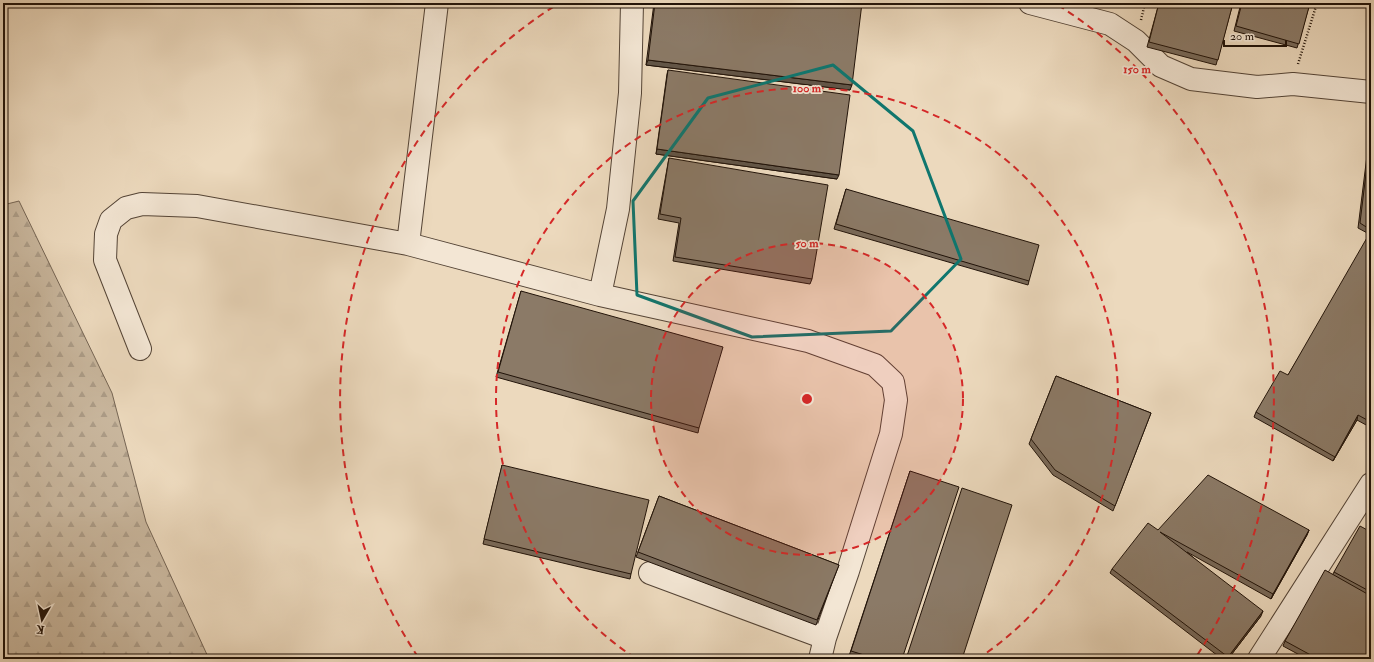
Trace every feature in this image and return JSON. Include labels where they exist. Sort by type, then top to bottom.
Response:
[{"type":"street","points":[[408,244],[437,3]]},
{"type":"street","points":[[600,295],[618,209],[630,93],[632,3]]},
{"type":"street","points":[[1030,3],[1110,24],[1136,41],[1161,66],[1191,79],[1257,88],[1292,84],[1371,92]]},
{"type":"street","points":[[140,349],[105,260],[106,234],[111,220],[126,208],[142,204],[197,206],[408,244],[600,295],[808,341],[875,366],[893,382],[896,400],[891,434],[822,649],[650,573]]},
{"type":"street","points":[[1259,659],[1371,484]]},
{"type":"path","points":[[1292,84],[1317,3]]},
{"type":"highlighted area","points":[[833,65],[913,131],[961,259],[891,331],[752,337],[637,295],[633,201],[708,98]]},
{"type":"green space","points":[[19,201],[112,393],[146,522],[209,659],[3,659],[3,205]]},
{"type":"building","points":[[655,3],[862,3],[852,85],[648,60]]},
{"type":"building","points":[[1159,3],[1233,3],[1218,60],[1149,42]]},
{"type":"building","points":[[1242,3],[1310,3],[1299,44],[1236,26]]},
{"type":"building","points":[[668,70],[850,95],[839,175],[657,149]]},
{"type":"building","points":[[1371,132],[1371,230],[1360,223]]},
{"type":"building","points":[[669,158],[828,185],[812,279],[675,257],[681,218],[660,214]]},
{"type":"building","points":[[846,189],[1039,245],[1029,281],[836,224]]},
{"type":"building","points":[[1368,236],[1371,238],[1371,418],[1369,421],[1358,415],[1335,457],[1256,412],[1280,371],[1288,375]]},
{"type":"building","points":[[521,291],[723,347],[699,428],[498,372]]},
{"type":"building","points":[[1056,376],[1151,413],[1115,506],[1055,470],[1031,439]]},
{"type":"building","points":[[502,465],[649,500],[631,574],[484,539]]},
{"type":"building","points":[[910,471],[959,487],[902,659],[877,659],[851,651]]},
{"type":"building","points":[[1208,475],[1309,530],[1273,594],[1160,532],[1263,611],[1228,657],[1112,569],[1148,523],[1158,530]]},
{"type":"building","points":[[962,488],[1012,505],[962,659],[906,659]]},
{"type":"building","points":[[659,496],[839,565],[817,620],[638,552]]},
{"type":"building","points":[[1360,526],[1371,532],[1371,592],[1334,572]]},
{"type":"building","points":[[1325,570],[1371,596],[1371,659],[1318,659],[1285,641]]}]
